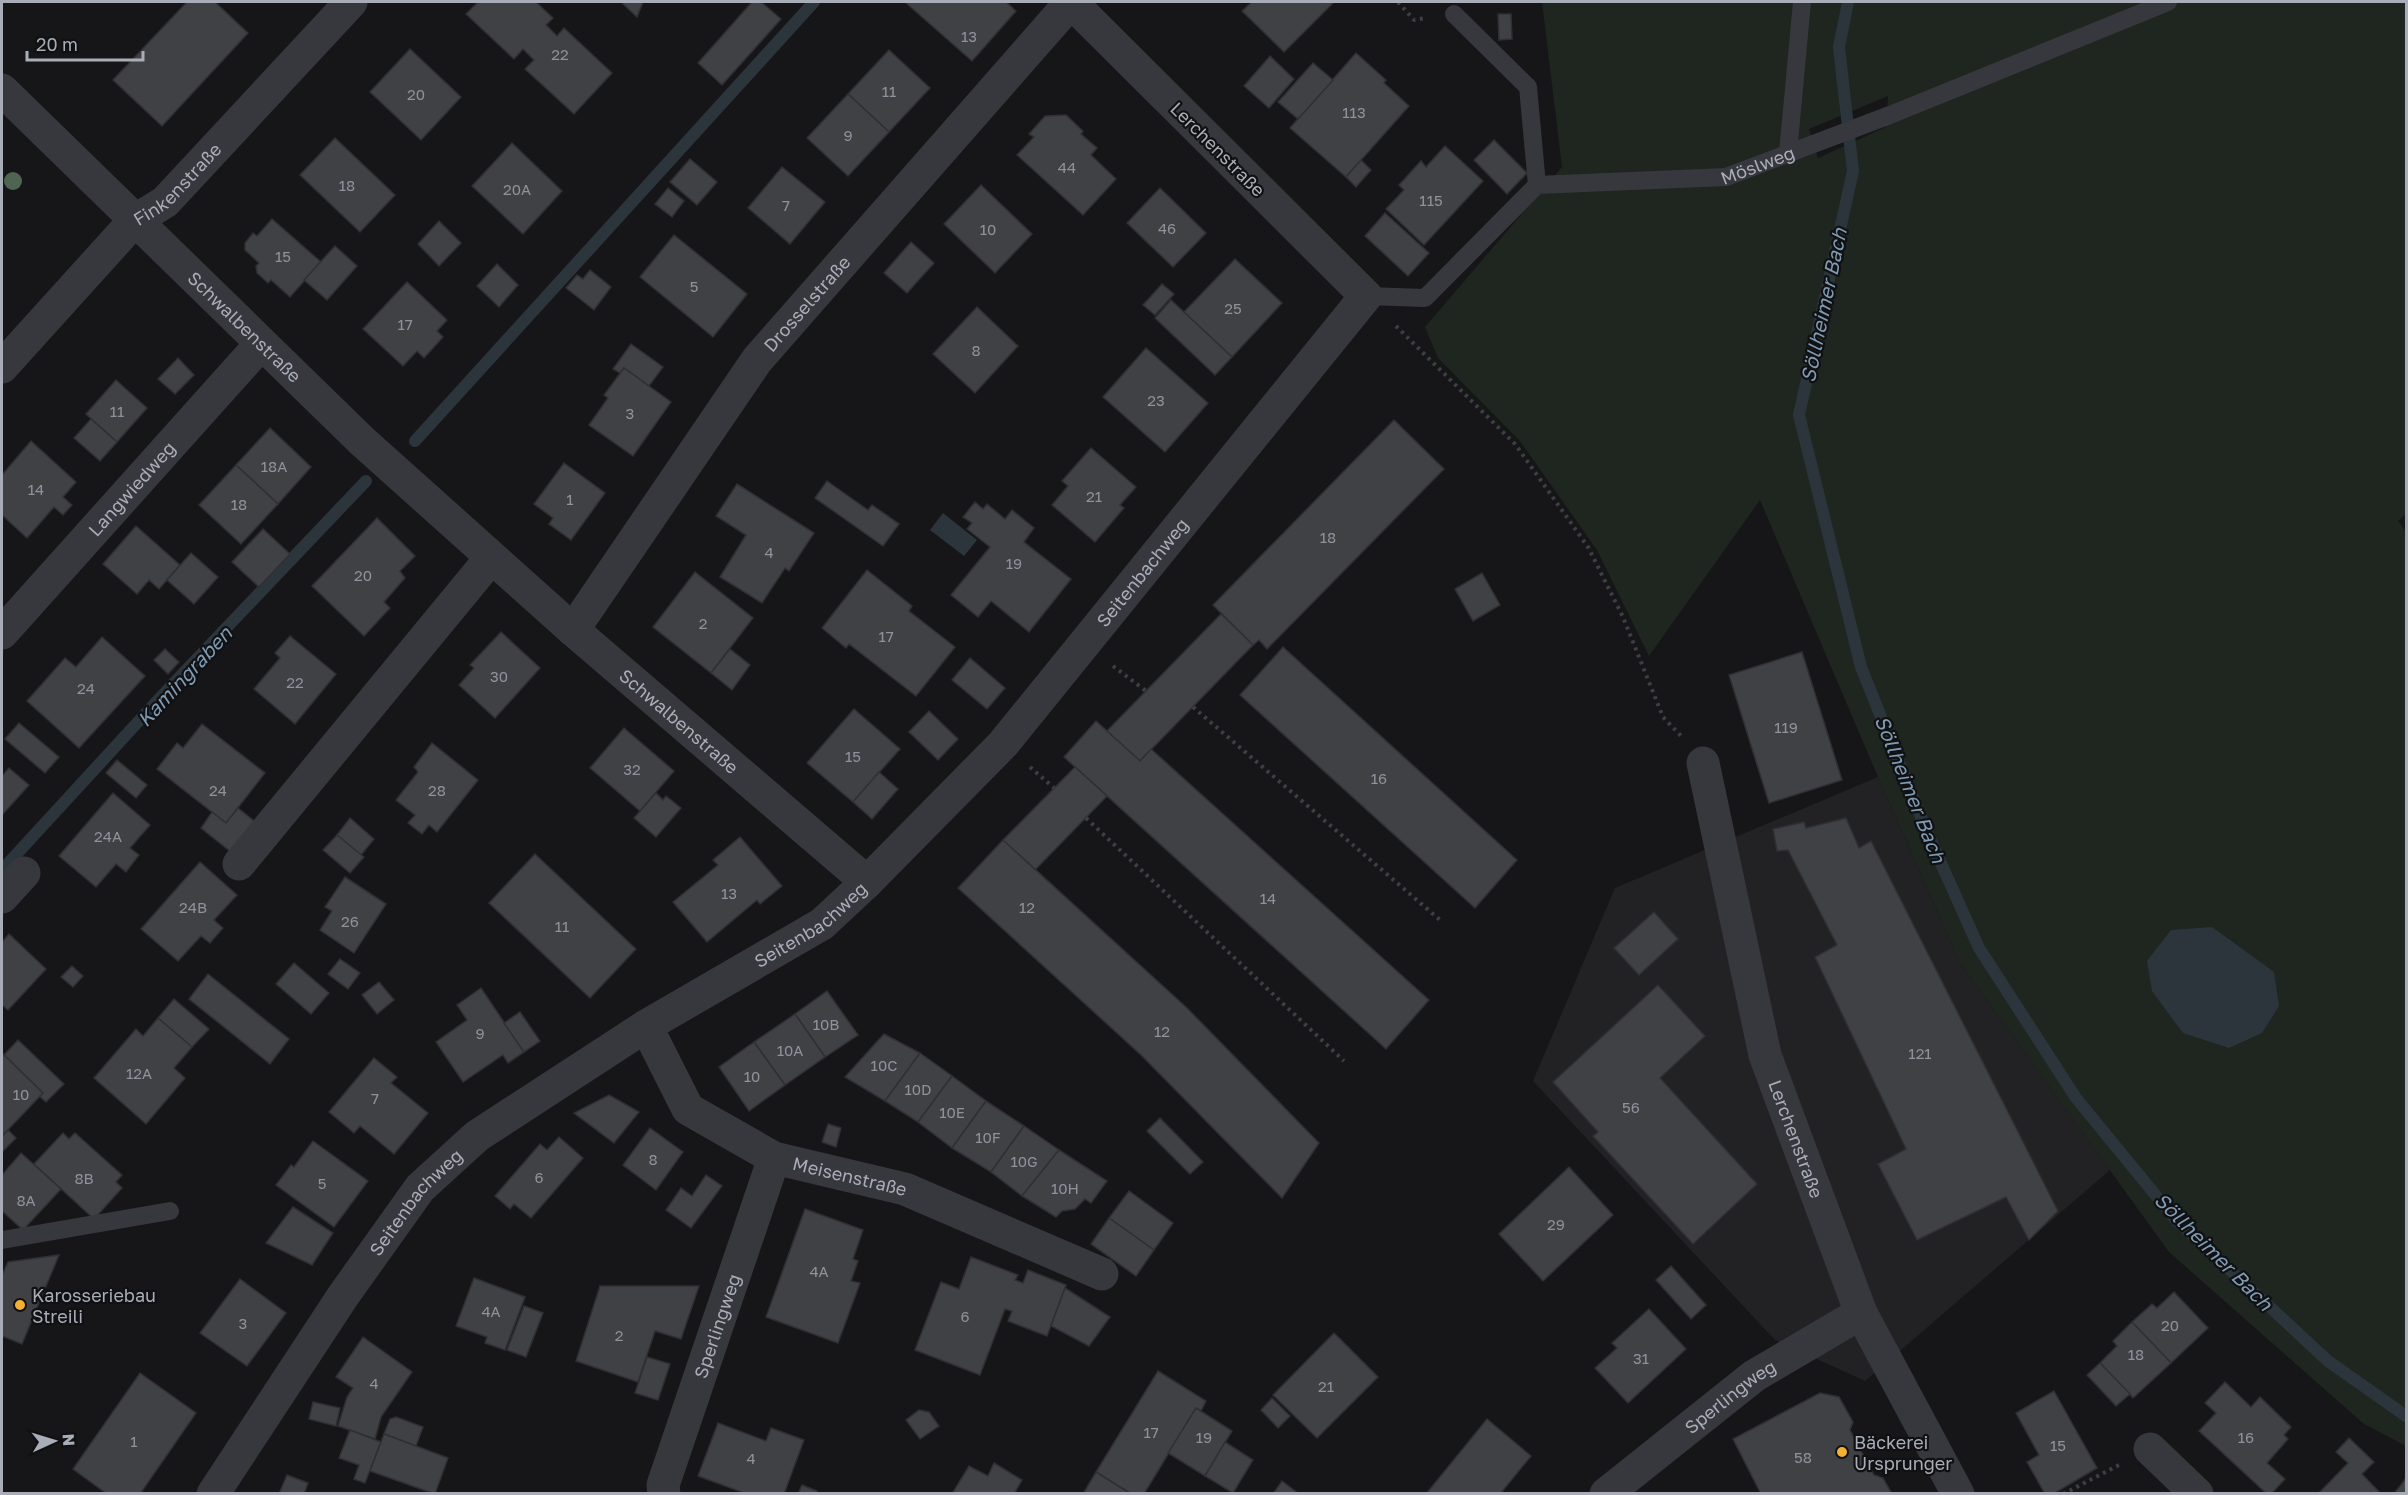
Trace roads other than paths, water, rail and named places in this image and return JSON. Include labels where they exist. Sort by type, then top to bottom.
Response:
[{"type":"street","name":"Finkenstraße","points":[[2,367],[134,220],[165,202],[351,2]]},
{"type":"street","name":"Lerchenstraße","points":[[1071,2],[1366,296]]},
{"type":"street","name":"Drosselstraße","points":[[573,630],[757,360],[1071,2]]},
{"type":"street","name":"Schwalbenstraße","points":[[2,90],[362,441],[573,630],[867,882]]},
{"type":"street","name":"Seitenbachweg","points":[[213,1494],[337,1305],[420,1188],[477,1136],[646,1026],[822,924],[867,882],[1003,744],[1366,296]]},
{"type":"street","name":"Langwiedweg","points":[[2,633],[261,344]]},
{"type":"street","points":[[239,864],[491,558]]},
{"type":"street","name":"Lerchenstraße","points":[[1703,763],[1765,1055],[1861,1313],[1958,1494]]},
{"type":"street","points":[[2,897],[24,873]]},
{"type":"street","name":"Meisenstraße","points":[[646,1026],[688,1109],[774,1158],[905,1189],[1102,1274]]},
{"type":"street","name":"Sperlingweg","points":[[664,1494],[663,1485],[666,1474],[774,1158]]},
{"type":"street","name":"Sperlingweg","points":[[1606,1494],[1754,1376],[1861,1313]]},
{"type":"street","points":[[2150,1449],[2198,1494]]},
{"type":"lane","points":[[1788,153],[1802,2]]},
{"type":"lane","name":"Möslweg","points":[[1537,185],[1725,177],[1890,115],[2168,2]]},
{"type":"lane","points":[[1366,296],[1425,298],[1537,185],[1528,87],[1454,14]]},
{"type":"lane","points":[[2,1240],[170,1211]]},
{"type":"waterway","points":[[415,441],[814,2]]},
{"type":"waterway","name":"Söllheimer Bach","points":[[1848,2],[1839,47],[1853,171],[1799,415],[1861,667],[1927,832],[1979,948],[2076,1098],[2176,1220],[2328,1361],[2406,1416]]},
{"type":"waterway","name":"Kamingraben","points":[[2,870],[171,686],[366,481]]},
{"type":"place","name":"Karosseriebau Streili","points":[[20,1305]]},
{"type":"place","name":"Bäckerei Ursprunger","points":[[1842,1452]]}]
